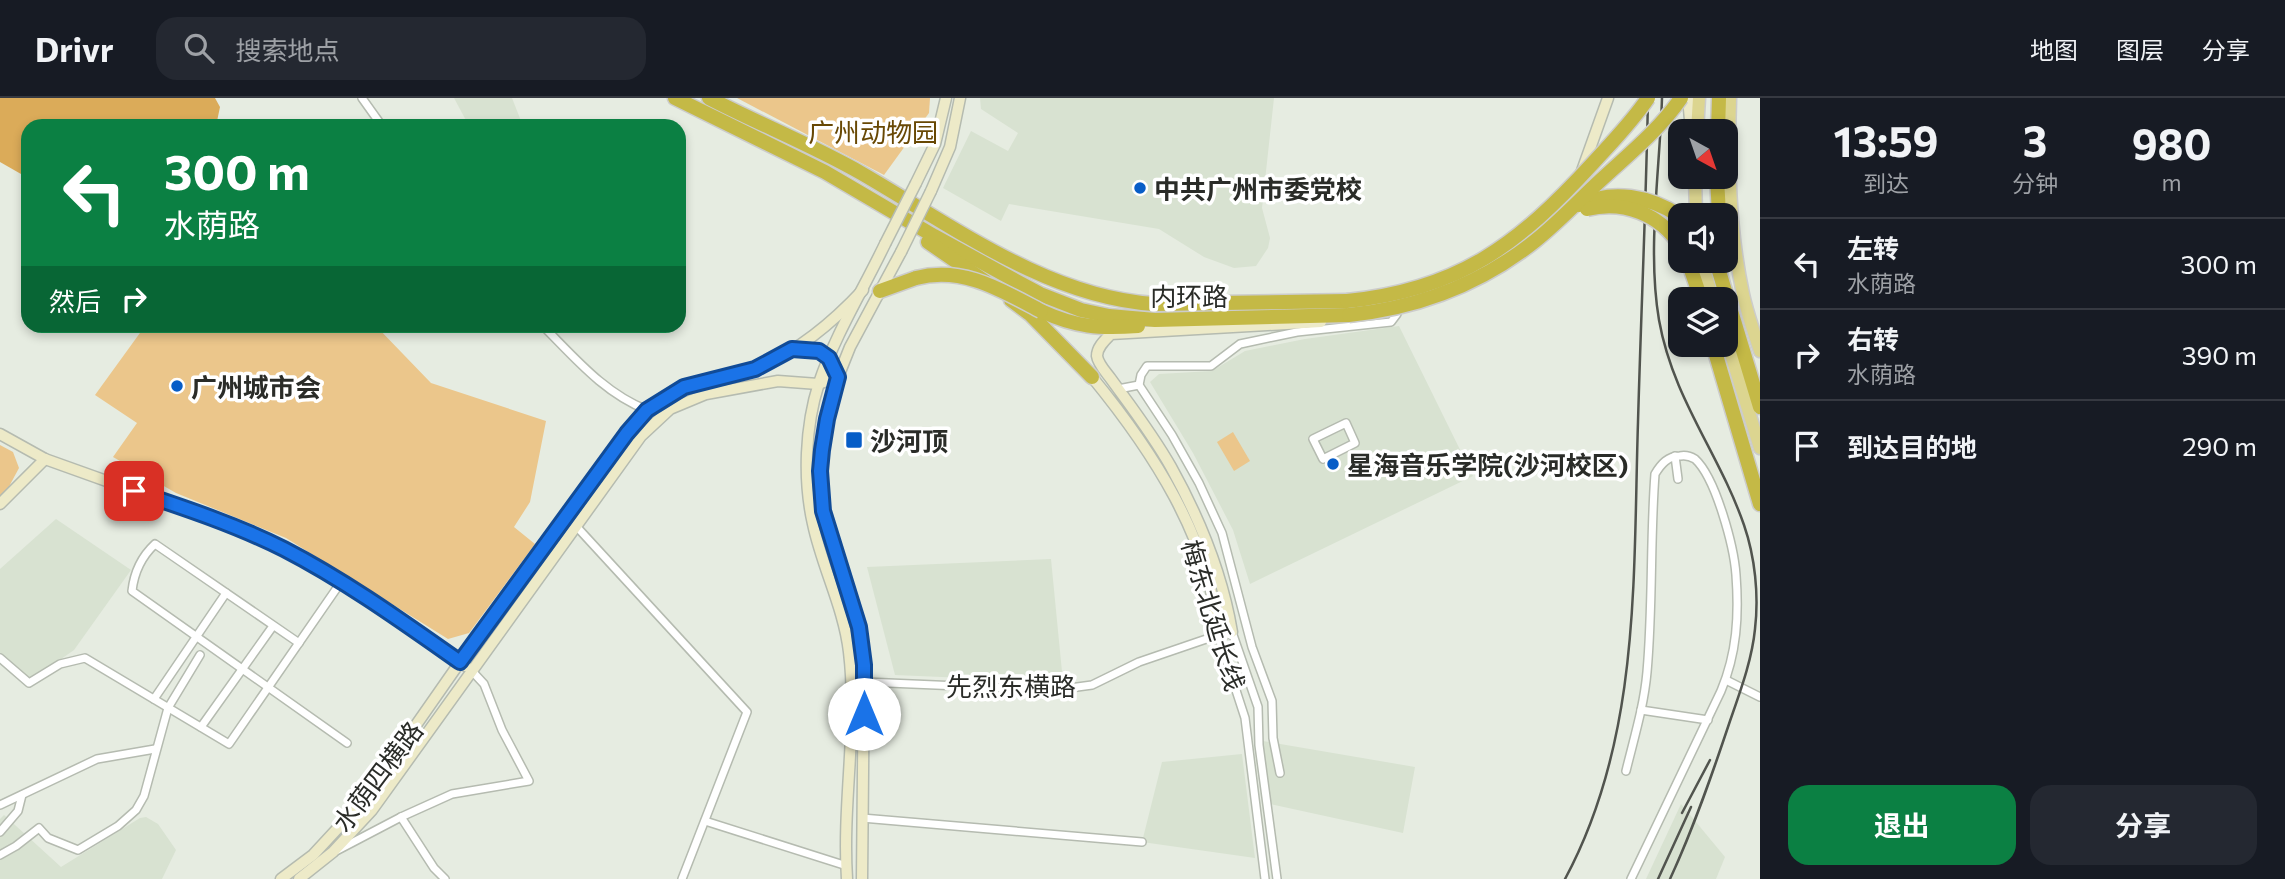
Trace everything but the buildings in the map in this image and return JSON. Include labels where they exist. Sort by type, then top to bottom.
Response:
[{"type":"highway","name":"内环路","points":[[675,98],[843,181],[1046,297],[1088,311],[1139,319],[1212,320],[1331,317],[1379,312],[1408,306],[1480,277],[1538,238],[1631,153],[1681,98]]},
{"type":"highway","name":"内环路","points":[[709,98],[828,155],[1037,273],[1078,290],[1123,301],[1154,304],[1347,301],[1385,296],[1455,274],[1497,252],[1529,228],[1557,202],[1623,130],[1648,98]]},
{"type":"highway","points":[[1710,98],[1710,119]]},
{"type":"highway","points":[[1718,98],[1718,119]]},
{"type":"highway","points":[[790,156],[868,202],[1015,302],[1092,377]]},
{"type":"highway","points":[[1497,252],[1564,212],[1595,198],[1618,195],[1640,198],[1668,209]]},
{"type":"highway","points":[[1538,238],[1554,225],[1579,212],[1615,206],[1638,211],[1659,221],[1668,231]]},
{"type":"highway","points":[[1720,273],[1760,407]]},
{"type":"highway","points":[[1730,273],[1760,375]]},
{"type":"highway","points":[[880,291],[916,278],[944,274],[978,280],[1064,321],[1090,327],[1117,328],[1212,320]]},
{"type":"highway","points":[[1717,357],[1760,504]]},
{"type":"main road","points":[[1698,119],[1699,98]]},
{"type":"main road","points":[[1730,98],[1733,229],[1743,293],[1760,351]]},
{"type":"main road","points":[[1732,357],[1760,448]]},
{"type":"street","points":[[362,98],[377,119]]},
{"type":"street","points":[[847,879],[846,833],[851,719],[849,650],[814,528],[807,484],[810,435],[818,384],[935,144],[946,98]]},
{"type":"street","points":[[862,879],[864,682],[859,627],[821,496],[822,450],[838,377],[850,347],[931,191],[950,147],[960,98]]},
{"type":"street","points":[[1280,774],[1273,738],[1272,701],[1252,647],[1222,533],[1178,447],[1139,385],[1141,374],[1147,366],[1211,366],[1240,344],[1297,332],[1391,322],[1397,314],[1442,300],[1492,275],[1533,245],[1573,196],[1608,98]]},
{"type":"street","points":[[1688,98],[1690,119]]},
{"type":"street","name":"水荫四横路","points":[[281,879],[313,855],[363,801],[460,662],[627,433],[647,410],[684,387],[755,369],[792,349],[829,324],[863,290]]},
{"type":"street","name":"梅东北延长线","points":[[1277,879],[1259,745],[1258,707],[1232,632],[1217,569],[1204,534],[1152,434],[1101,366],[1097,355],[1101,343],[1111,334],[1350,321],[1397,314]]},
{"type":"street","points":[[550,333],[606,388],[647,410]]},
{"type":"street","points":[[792,349],[815,349],[829,358],[838,377]]},
{"type":"street","points":[[818,384],[838,377]]},
{"type":"street","name":"梅东北延长线","points":[[1092,377],[1152,456],[1177,502],[1201,559],[1216,608],[1217,635],[1245,718],[1265,879]]},
{"type":"street","name":"水荫四横路","points":[[299,879],[333,852],[372,810],[641,436],[670,409],[706,394],[779,381],[818,384]]},
{"type":"street","points":[[1118,389],[1139,385]]},
{"type":"street","points":[[1346,423],[1355,443],[1323,458],[1314,439],[1346,423]]},
{"type":"street","points":[[0,435],[45,459],[235,527],[283,549],[341,582],[460,662],[484,684],[502,730],[529,781],[452,794],[333,852]]},
{"type":"street","points":[[1675,456],[1678,479]]},
{"type":"street","points":[[1626,771],[1647,672],[1656,474],[1666,460],[1675,456],[1689,456],[1700,466],[1722,514],[1734,554],[1738,618],[1735,645],[1726,680],[1631,879]]},
{"type":"street","points":[[0,504],[45,459]]},
{"type":"street","points":[[576,526],[747,712],[682,879]]},
{"type":"street","points":[[299,643],[155,544],[134,575],[132,592],[347,743]]},
{"type":"street","points":[[0,658],[29,683],[60,664],[85,658],[229,744],[341,582]]},
{"type":"street","points":[[154,699],[226,593]]},
{"type":"street","points":[[201,727],[273,626]]},
{"type":"street","name":"先烈东横路","points":[[864,682],[1055,690],[1092,685],[1139,662],[1232,632]]},
{"type":"street","points":[[0,855],[39,828],[48,838],[78,850],[118,826],[136,810],[144,796],[168,708],[200,654]]},
{"type":"street","points":[[1726,680],[1760,696]]},
{"type":"street","points":[[1258,707],[1272,701]]},
{"type":"street","points":[[1641,710],[1708,720]]},
{"type":"street","points":[[0,805],[97,759],[155,749]]},
{"type":"street","points":[[0,832],[18,811],[22,795]]},
{"type":"street","points":[[1255,804],[1267,802]]},
{"type":"street","points":[[401,817],[434,868],[445,879]]},
{"type":"street","points":[[862,818],[1142,842]]},
{"type":"street","points":[[705,821],[847,866]]},
{"type":"street","points":[[846,833],[861,833]]},
{"type":"shaded area","points":[[0,98],[215,98],[220,107],[217,119],[21,119],[21,174],[0,162]]},
{"type":"shaded area","points":[[454,98],[512,98],[520,119],[465,119]]},
{"type":"shaded area","name":"中共广州市委党校","points":[[980,98],[1274,98],[1262,208],[1270,238],[1268,248],[1256,266],[1234,268],[1204,257],[1159,229],[1009,204],[1001,221],[943,188],[971,131],[1008,151],[1018,133],[981,109]]},
{"type":"shaded area","name":"星海音乐学院(沙河校区)","points":[[1399,326],[1473,476],[1250,584],[1233,530],[1193,453],[1150,382],[1159,374],[1212,371],[1245,351],[1305,339]]},
{"type":"shaded area","points":[[56,519],[131,570],[74,650],[31,680],[0,655],[0,569]]},
{"type":"shaded area","points":[[1051,559],[1063,682],[895,675],[867,567]]},
{"type":"shaded area","points":[[1263,741],[1415,767],[1403,833],[1270,804]]},
{"type":"shaded area","points":[[1242,754],[1255,858],[1142,842],[1162,762]]},
{"type":"shaded area","points":[[1681,804],[1725,857],[1716,879],[1646,879]]},
{"type":"shaded area","points":[[4,815],[61,867],[140,818],[146,817],[158,824],[176,850],[162,879],[0,879],[0,819]]},
{"type":"green space","name":"广州动物园","points":[[737,98],[930,98],[929,113],[884,175]]},
{"type":"green space","points":[[140,333],[383,333],[431,383],[546,421],[530,502],[514,527],[535,544],[469,633],[448,639],[286,538],[176,493],[113,457],[137,423],[95,395]]},
{"type":"green space","points":[[1233,432],[1250,461],[1234,471],[1217,442]]},
{"type":"green space","points":[[0,445],[13,452],[19,468],[0,499]]},
{"type":"railway","points":[[1565,879],[1590,825],[1608,770],[1628,656],[1633,598],[1648,98]]},
{"type":"railway","points":[[1662,98],[1654,238],[1659,320],[1666,349],[1685,401],[1734,499],[1744,525],[1753,563],[1757,603],[1753,641],[1742,687],[1702,801],[1670,879]]},
{"type":"railway","points":[[1682,813],[1710,760]]},
{"type":"railway","points":[[1658,879],[1691,807]]},
{"type":"place","name":"中共广州市委党校","points":[[1140,188]]},
{"type":"place","name":"广州城市会","points":[[177,386]]},
{"type":"place","name":"沙河顶","points":[[854,440]]},
{"type":"place","name":"星海音乐学院(沙河校区)","points":[[1333,464]]},
{"type":"route","points":[[134,491],[235,527],[300,558],[387,612],[460,662],[627,433],[647,410],[684,387],[755,369],[792,349],[819,351],[829,358],[838,377],[822,450],[821,496],[823,511],[859,627],[864,665],[864,714]]}]
